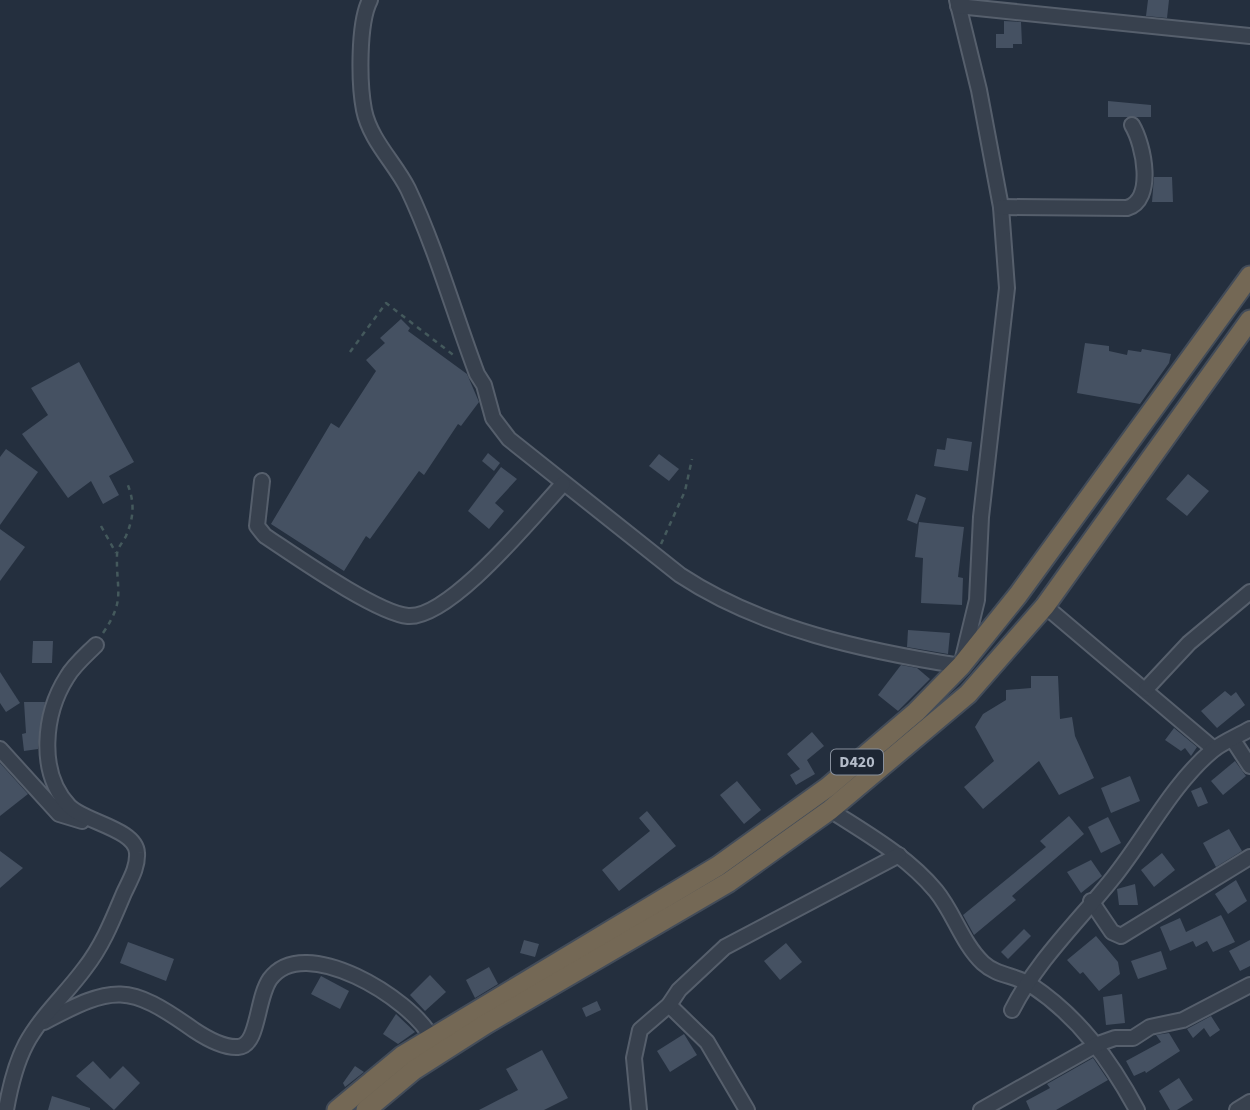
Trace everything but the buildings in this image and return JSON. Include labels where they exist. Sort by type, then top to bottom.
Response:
[{"type":"highway","name":"D420","points":[[337,1110],[402,1056],[431,1037],[718,866],[828,787],[916,712],[961,666],[1018,595],[1250,276]]},
{"type":"highway","name":"D420","points":[[366,1110],[414,1070],[729,882],[830,810],[968,694],[1045,606],[1250,320]]},
{"type":"street","points":[[370,0],[366,8],[362,44],[364,111],[372,132],[408,188],[484,385],[493,418],[509,439],[563,484],[709,594],[844,644],[961,666],[977,600],[981,517],[1006,314],[1005,242],[1000,207],[979,90],[958,3],[1250,36]]},
{"type":"street","points":[[1000,207],[1126,208],[1137,205],[1142,197],[1144,153],[1132,125]]},
{"type":"street","points":[[262,481],[257,526],[265,536],[327,576],[390,610],[408,616],[428,614],[479,575],[563,484]]},
{"type":"street","points":[[1146,689],[1189,643],[1250,592]]},
{"type":"street","points":[[1045,606],[1214,749]]},
{"type":"street","points":[[6,1110],[16,1066],[40,1025],[101,946],[134,871],[137,851],[134,843],[126,835],[70,808],[56,788],[49,767],[48,725],[68,675],[96,645]]},
{"type":"street","points":[[1012,1010],[1026,983],[1214,749],[1250,729]]},
{"type":"street","points":[[1233,740],[1250,766]]},
{"type":"street","points":[[0,749],[59,814],[82,821],[91,820]]},
{"type":"street","points":[[830,810],[899,855],[936,891],[982,962],[1000,975],[1026,983],[1056,1002],[1098,1044],[1137,1110]]},
{"type":"street","points":[[639,1110],[634,1058],[640,1030],[669,1005],[679,990],[725,947],[899,855]]},
{"type":"street","points":[[1091,901],[1112,932],[1121,936],[1250,857]]},
{"type":"street","points":[[40,1025],[95,996],[113,994],[137,997],[156,1004],[202,1035],[239,1047],[249,1044],[254,1035],[263,990],[273,975],[286,965],[321,962],[398,1000],[417,1015],[431,1037]]},
{"type":"street","points":[[981,1110],[1098,1044],[1115,1038],[1133,1038],[1150,1027],[1183,1020],[1250,985]]},
{"type":"street","points":[[669,1005],[707,1042],[747,1110]]},
{"type":"street","points":[[1237,1110],[1250,1102]]},
{"type":"path","points":[[350,352],[386,303],[457,358]]},
{"type":"path","points":[[657,555],[685,491],[692,459]]},
{"type":"path","points":[[117,553],[133,514],[133,498],[127,483]]},
{"type":"path","points":[[96,645],[116,614],[120,573],[117,553],[102,526]]}]
